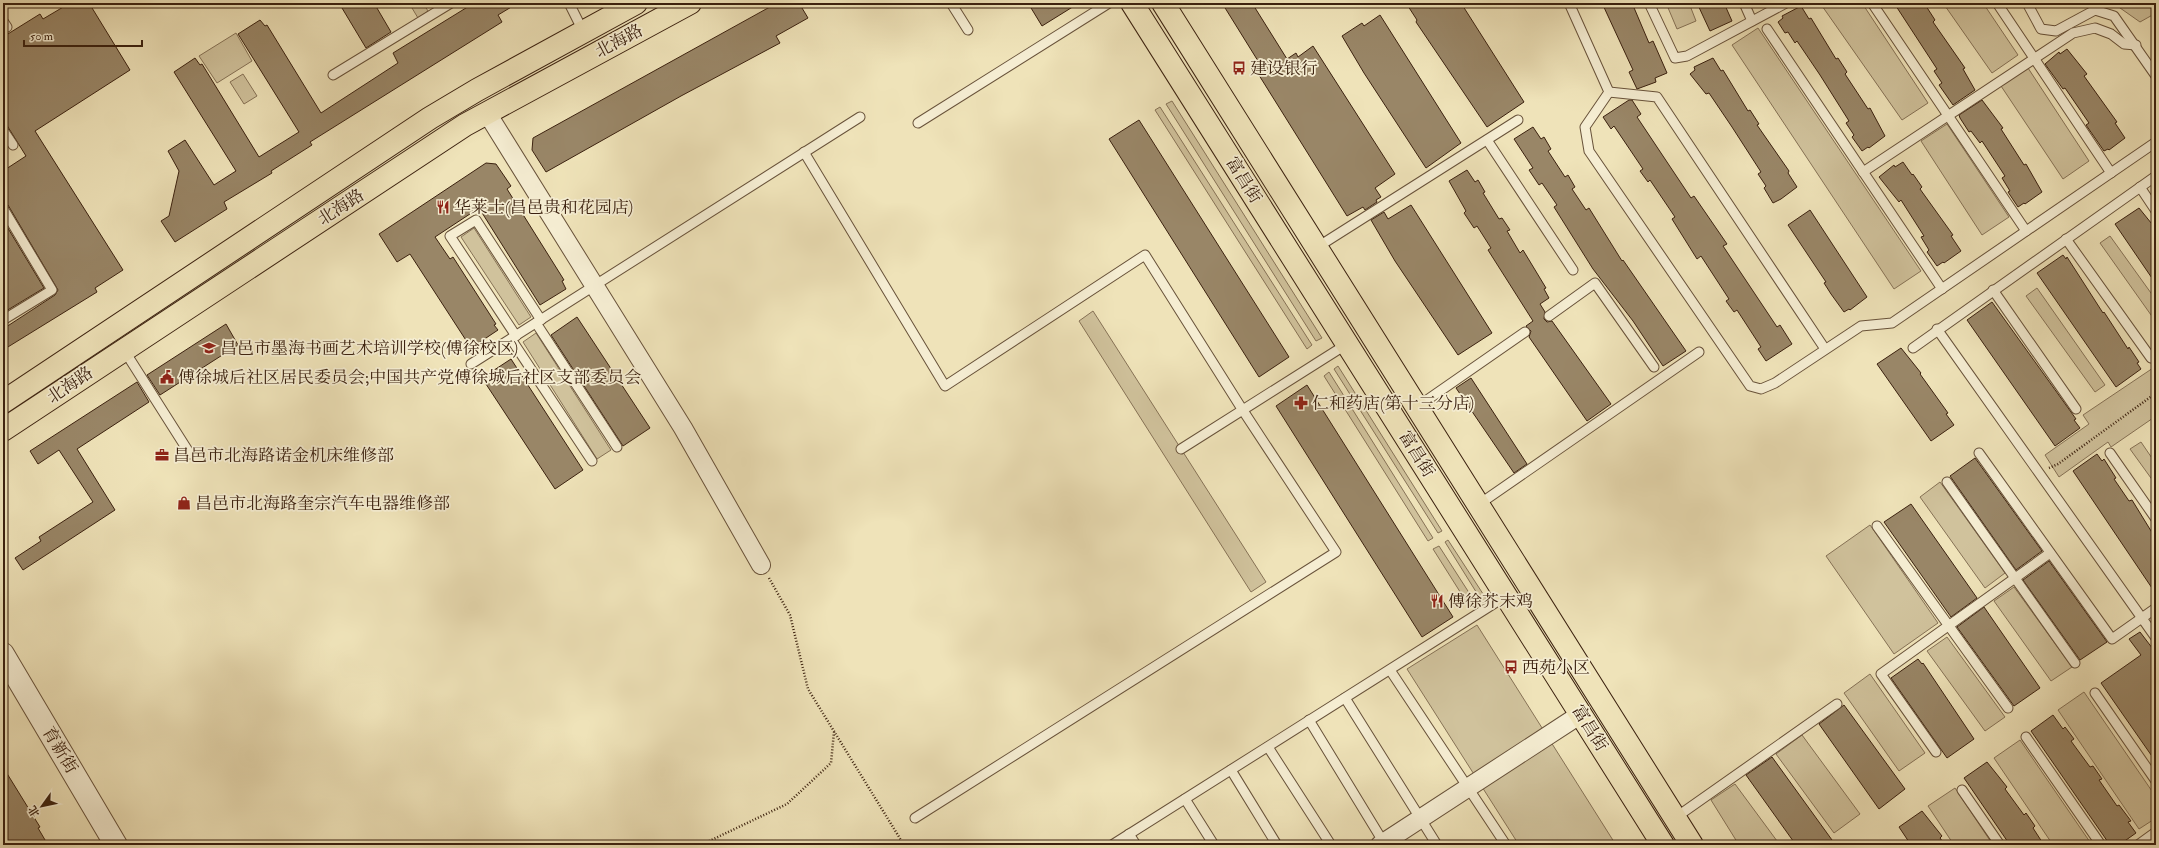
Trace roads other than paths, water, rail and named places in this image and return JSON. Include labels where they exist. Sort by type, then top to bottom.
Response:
[{"type":"main road","name":"北海路","points":[[4,398],[430,118],[583,31],[636,3]]},
{"type":"main road","name":"北海路","points":[[3,430],[442,140],[487,113],[690,3]]},
{"type":"main road","name":"富昌街","points":[[1132,3],[1663,845]]},
{"type":"main road","name":"富昌街","points":[[1163,3],[1692,845]]},
{"type":"street","points":[[487,113],[683,428],[761,565]]},
{"type":"street","name":"育新街","points":[[3,654],[116,845]]},
{"type":"street","points":[[1382,844],[1581,714]]},
{"type":"lane","points":[[333,75],[451,3]]},
{"type":"lane","points":[[569,3],[583,31]]},
{"type":"lane","points":[[951,3],[968,30]]},
{"type":"lane","points":[[918,123],[1109,3]]},
{"type":"lane","points":[[1569,3],[1609,92]]},
{"type":"lane","points":[[1649,3],[1675,58],[1687,56],[1786,3]]},
{"type":"lane","points":[[1744,3],[1752,22]]},
{"type":"lane","points":[[1872,3],[2026,231]]},
{"type":"lane","points":[[1997,3],[2111,173]]},
{"type":"lane","points":[[2027,3],[2040,29],[2056,31],[2095,10],[2114,16],[2136,45],[2156,76]]},
{"type":"lane","points":[[3,21],[6,27],[3,29]]},
{"type":"lane","points":[[1863,172],[2073,33],[2095,28],[2111,34],[2124,44],[2136,45]]},
{"type":"lane","points":[[1767,29],[1942,289]]},
{"type":"lane","points":[[1609,92],[1585,127],[1589,151],[1750,386],[1761,389],[1775,383],[1861,326],[1892,323],[2156,142]]},
{"type":"lane","points":[[1609,92],[1657,97],[1825,349]]},
{"type":"lane","points":[[471,364],[860,117]]},
{"type":"lane","points":[[1316,248],[1518,120]]},
{"type":"lane","points":[[3,130],[13,145]]},
{"type":"lane","points":[[1487,140],[1573,270]]},
{"type":"lane","points":[[804,152],[945,386],[1145,254],[1242,409],[1336,552],[915,818]]},
{"type":"lane","points":[[1913,348],[2156,176]]},
{"type":"lane","points":[[2140,187],[2156,211]]},
{"type":"lane","points":[[3,208],[52,290],[3,320]]},
{"type":"lane","points":[[592,462],[450,236],[476,220],[617,447]]},
{"type":"lane","points":[[2066,239],[2151,358]]},
{"type":"lane","points":[[1549,316],[1595,283],[1654,368]]},
{"type":"lane","points":[[1993,290],[2076,409]]},
{"type":"lane","points":[[1938,329],[2156,638]]},
{"type":"lane","points":[[1417,407],[1525,332]]},
{"type":"lane","points":[[1181,449],[1347,344]]},
{"type":"lane","points":[[124,350],[190,454]]},
{"type":"lane","points":[[1478,506],[1699,352]]},
{"type":"lane","points":[[1979,453],[2112,639],[2156,608]]},
{"type":"lane","points":[[2110,453],[2156,519]]},
{"type":"lane","points":[[1947,482],[2075,663]]},
{"type":"lane","points":[[1877,526],[2008,708]]},
{"type":"lane","points":[[1936,752],[1881,674],[2050,553]]},
{"type":"lane","points":[[1112,845],[1506,596]]},
{"type":"lane","points":[[1390,670],[1469,787],[1506,845]]},
{"type":"lane","points":[[2095,693],[2156,781]]},
{"type":"lane","points":[[1345,698],[1437,845]]},
{"type":"lane","points":[[1675,818],[1837,704]]},
{"type":"lane","points":[[1309,720],[1382,844]]},
{"type":"lane","points":[[2026,738],[2101,845]]},
{"type":"lane","points":[[1268,747],[1331,845]]},
{"type":"lane","points":[[1231,770],[1277,845]]},
{"type":"lane","points":[[1962,790],[2000,845]]},
{"type":"lane","points":[[1185,799],[1214,845]]},
{"type":"lane","points":[[2138,845],[2156,832]]},
{"type":"lane","points":[[1129,834],[1136,845]]},
{"type":"place","name":"建设银行","points":[[1239,68]]},
{"type":"place","name":"华莱士(昌邑贵和花园店)","points":[[443,207]]},
{"type":"place","name":"昌邑市墨海书画艺术培训学校(傅徐校区)","points":[[209,348]]},
{"type":"place","name":"傅徐城后社区居民委员会;中国共产党傅徐城后社区支部委员会","points":[[167,377]]},
{"type":"place","name":"仁和药店(第十三分店)","points":[[1301,403]]},
{"type":"place","name":"昌邑市北海路诺金机床维修部","points":[[162,455]]},
{"type":"place","name":"昌邑市北海路奎宗汽车电器维修部","points":[[184,503]]},
{"type":"place","name":"傅徐芥末鸡","points":[[1437,601]]},
{"type":"place","name":"西苑小区","points":[[1511,667]]}]
